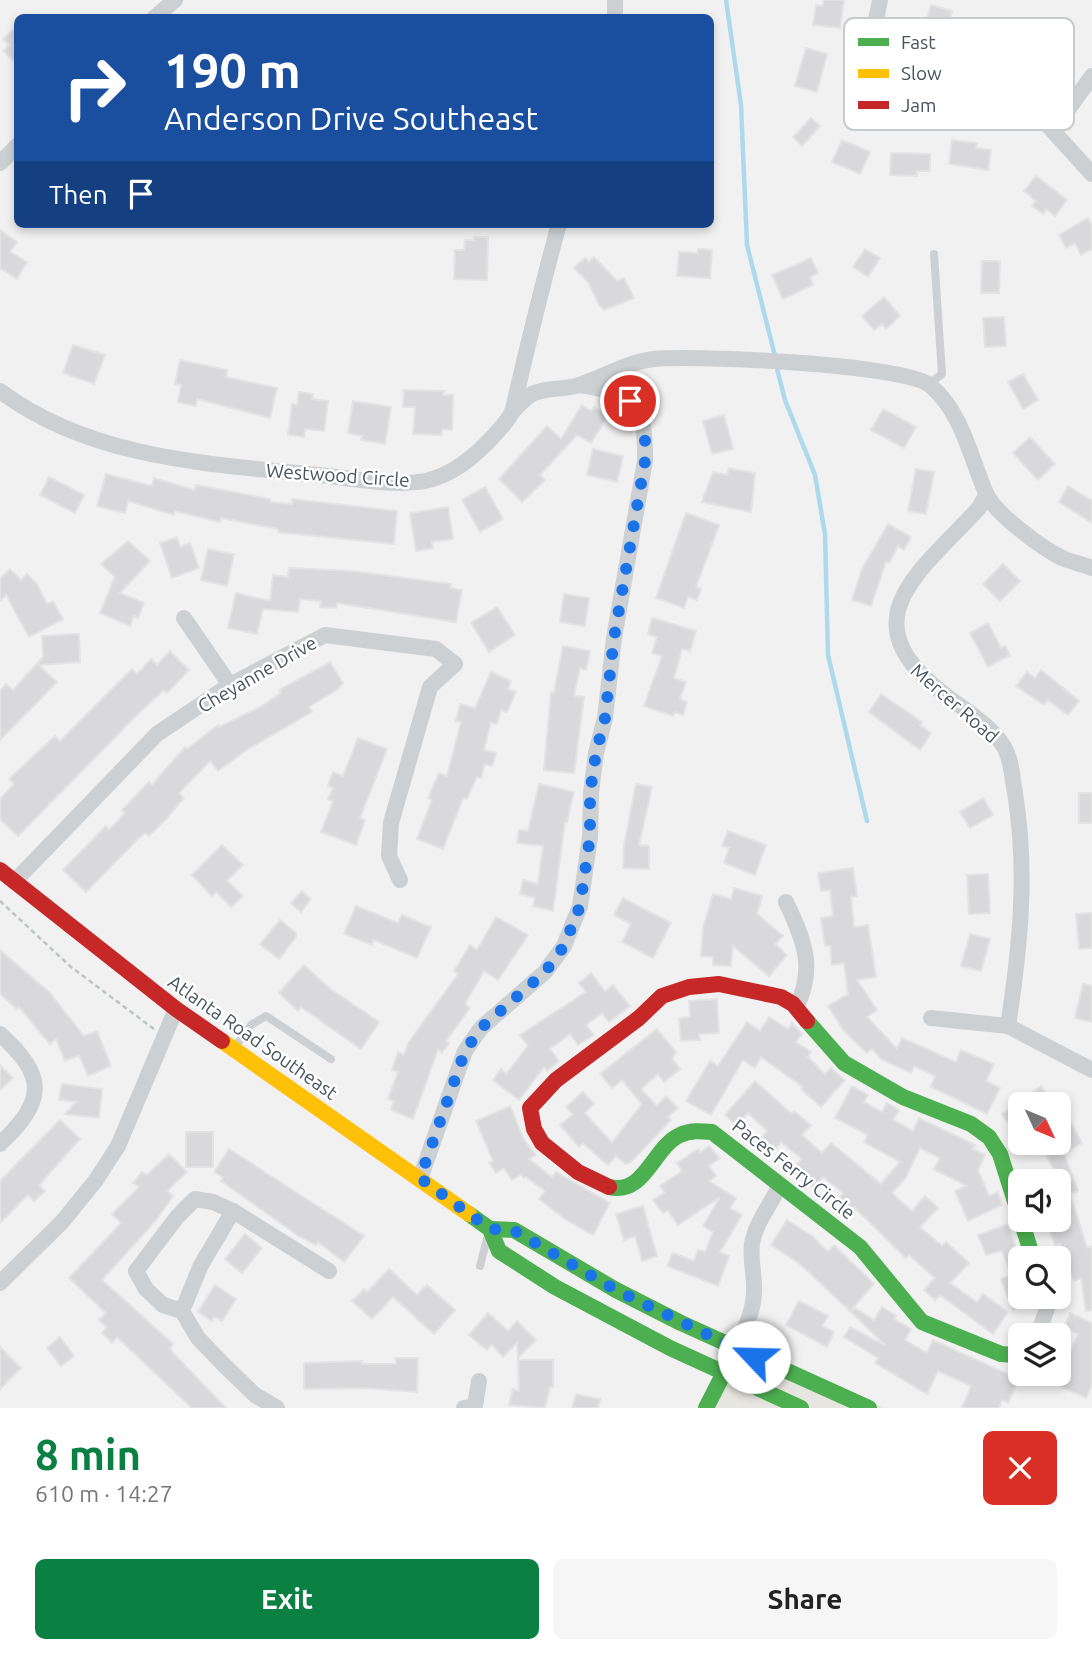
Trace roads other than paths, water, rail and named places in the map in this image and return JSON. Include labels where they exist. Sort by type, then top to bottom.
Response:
[{"type":"main road","name":"Atlanta Road Southeast","points":[[0,870],[176,1009],[490,1229],[499,1251],[604,1315],[801,1408]]},
{"type":"main road","name":"Paces Ferry Circle","points":[[1008,1353],[1000,1354],[922,1321],[860,1247],[712,1132],[694,1129],[679,1135],[626,1189],[615,1191],[586,1176],[546,1147],[537,1136],[530,1108],[537,1097],[556,1080],[639,1018],[662,996],[689,987],[719,984],[781,997],[796,1008],[844,1063],[903,1097],[956,1117],[989,1137],[1000,1153],[1029,1246]]},
{"type":"main road","name":"Atlanta Road Southeast","points":[[490,1229],[513,1230],[616,1290],[736,1349],[869,1408]]},
{"type":"main road","points":[[706,1408],[736,1349]]},
{"type":"street","points":[[159,14],[176,0]]},
{"type":"street","points":[[877,18],[880,0]]},
{"type":"street","points":[[1074,102],[1092,76]]},
{"type":"street","points":[[1054,130],[1092,174]]},
{"type":"street","points":[[0,163],[14,149]]},
{"type":"street","name":"Westwood Circle","points":[[0,391],[28,412],[86,438],[164,457],[383,481],[423,481],[450,473],[498,431],[513,411],[528,338],[558,228]]},
{"type":"street","points":[[513,411],[532,394],[579,385],[608,371],[651,359],[710,357],[897,373],[929,384],[958,421],[986,495],[1034,540],[1062,557],[1092,568]]},
{"type":"street","points":[[420,1178],[465,1051],[481,1028],[545,972],[564,946],[580,906],[590,837],[590,793],[605,718],[614,638],[645,461],[646,435],[641,416],[630,401],[613,390],[579,385]]},
{"type":"street","name":"Mercer Road","points":[[986,495],[978,509],[904,591],[895,620],[899,645],[908,663],[984,725],[1003,746],[1010,763],[1020,824],[1022,933],[1008,1026]]},
{"type":"street","points":[[184,618],[230,685]]},
{"type":"street","name":"Cheyanne Drive","points":[[14,882],[157,734],[230,685],[325,635],[436,649],[455,664],[430,687],[391,823],[389,856],[400,880]]},
{"type":"street","points":[[786,902],[804,942],[807,986],[796,1008]]},
{"type":"street","points":[[0,1283],[62,1222],[96,1180],[118,1146],[176,1009]]},
{"type":"street","points":[[931,1018],[1008,1026],[1092,1070]]},
{"type":"street","points":[[0,1034],[29,1063],[34,1089],[29,1114],[0,1144]]},
{"type":"street","points":[[736,1349],[748,1321],[754,1295],[752,1244],[759,1222],[771,1206],[779,1186]]},
{"type":"street","points":[[277,1408],[255,1395],[223,1364],[198,1338],[182,1311],[163,1304],[146,1289],[136,1271],[177,1217],[195,1199],[213,1202],[233,1211],[329,1271]]},
{"type":"street","points":[[182,1311],[201,1265],[233,1211]]},
{"type":"street","points":[[464,1408],[475,1406],[479,1381]]},
{"type":"lane","points":[[929,384],[942,374],[934,254]]},
{"type":"lane","points":[[233,1049],[251,1026],[266,1016],[331,1059]]},
{"type":"lane","points":[[480,1266],[490,1229]]},
{"type":"waterway","points":[[726,0],[741,105],[747,245],[775,356]]},
{"type":"waterway","points":[[776,365],[785,400],[815,475],[825,534],[828,655],[867,821]]}]
